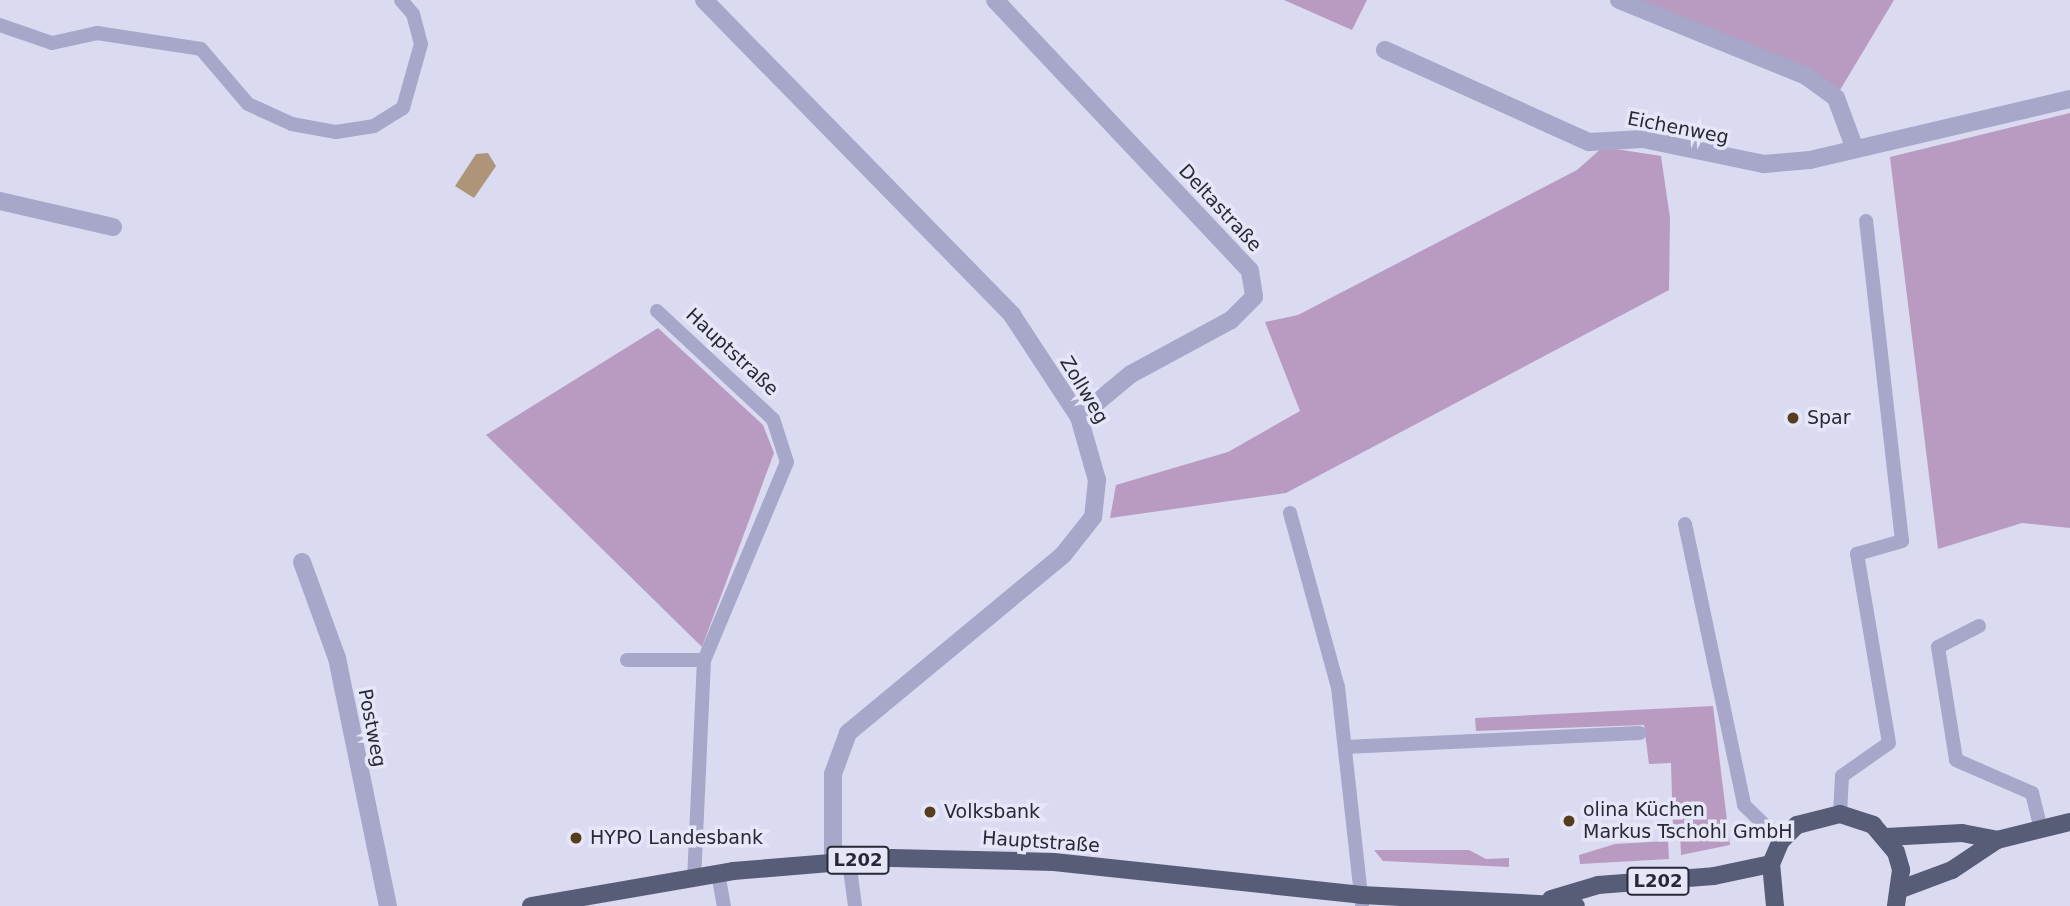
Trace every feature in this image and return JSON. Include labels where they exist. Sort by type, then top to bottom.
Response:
[{"type":"main road","points":[[1775,906],[1771,864],[1782,842],[1797,825],[1840,814],[1886,837],[1962,833],[1997,840]]},
{"type":"main road","points":[[1886,837],[1898,861],[1899,897],[1952,870],[1997,840],[2070,822]]},
{"type":"main road","name":"Hauptstraße","points":[[531,906],[718,873],[841,862],[1054,862],[1361,901],[1545,901],[1576,906]]},
{"type":"main road","name":"Hauptstraße","points":[[1545,901],[1598,885],[1714,876],[1771,864]]},
{"type":"street","name":"Zollweg","points":[[704,0],[1012,315],[1079,417],[1096,472],[1093,517],[1063,555],[848,733],[833,774],[841,862]]},
{"type":"street","name":"Deltastraße","points":[[995,0],[1250,271],[1254,297],[1231,320],[1131,374],[1079,417]]},
{"type":"street","points":[[1619,0],[1806,76],[1836,98],[1856,149]]},
{"type":"street","name":"Eichenweg","points":[[1385,50],[1589,142],[1643,139],[1764,164],[1856,149],[2070,99]]},
{"type":"street","points":[[0,201],[113,227]]},
{"type":"street","name":"Postweg","points":[[302,562],[337,658],[388,906]]},
{"type":"lane","points":[[0,25],[52,43],[97,33],[201,49],[248,104],[292,124],[336,132],[374,126],[403,108],[421,44],[413,14],[401,0]]},
{"type":"lane","points":[[1840,814],[1842,776],[1889,743],[1857,554],[1902,541],[1866,221]]},
{"type":"lane","name":"Hauptstraße","points":[[657,311],[773,419],[787,462],[704,660],[694,877]]},
{"type":"lane","points":[[1290,513],[1316,594],[1345,747],[1361,901]]},
{"type":"lane","points":[[1685,524],[1744,805],[1782,842]]},
{"type":"lane","points":[[1979,625],[1938,647],[1956,760],[2032,793],[2041,829]]},
{"type":"lane","points":[[627,660],[704,660]]},
{"type":"lane","points":[[1345,747],[1640,733]]},
{"type":"lane","points":[[841,862],[855,906]]},
{"type":"lane","points":[[718,873],[724,906]]},
{"type":"shaded area","points":[[1284,0],[1367,0],[1352,30]]},
{"type":"shaded area","points":[[1640,0],[1894,0],[1840,90]]},
{"type":"shaded area","points":[[2070,113],[2070,528],[2022,523],[1938,549],[1890,157]]},
{"type":"shaded area","points":[[1603,147],[1661,156],[1670,218],[1669,290],[1286,493],[1110,518],[1116,485],[1228,452],[1300,411],[1265,322],[1298,315],[1577,170]]},
{"type":"shaded area","points":[[488,153],[496,166],[474,198],[455,186],[476,154]]},
{"type":"shaded area","points":[[658,328],[763,425],[774,453],[702,647],[486,435]]},
{"type":"shaded area","points":[[1713,706],[1730,845],[1681,855],[1680,832],[1673,832],[1671,763],[1649,764],[1644,725],[1476,731],[1475,718]]},
{"type":"shaded area","points":[[1668,841],[1669,859],[1580,864],[1579,855],[1615,844]]},
{"type":"shaded area","points":[[1374,850],[1469,850],[1486,859],[1509,858],[1509,867],[1383,861]]},
{"type":"place","name":"Spar","points":[[1793,418]]},
{"type":"place","name":"Volksbank","points":[[930,812]]},
{"type":"place","name":"olina Küchen Markus Tschohl GmbH","points":[[1569,821]]},
{"type":"place","name":"HYPO Landesbank","points":[[576,838]]}]
